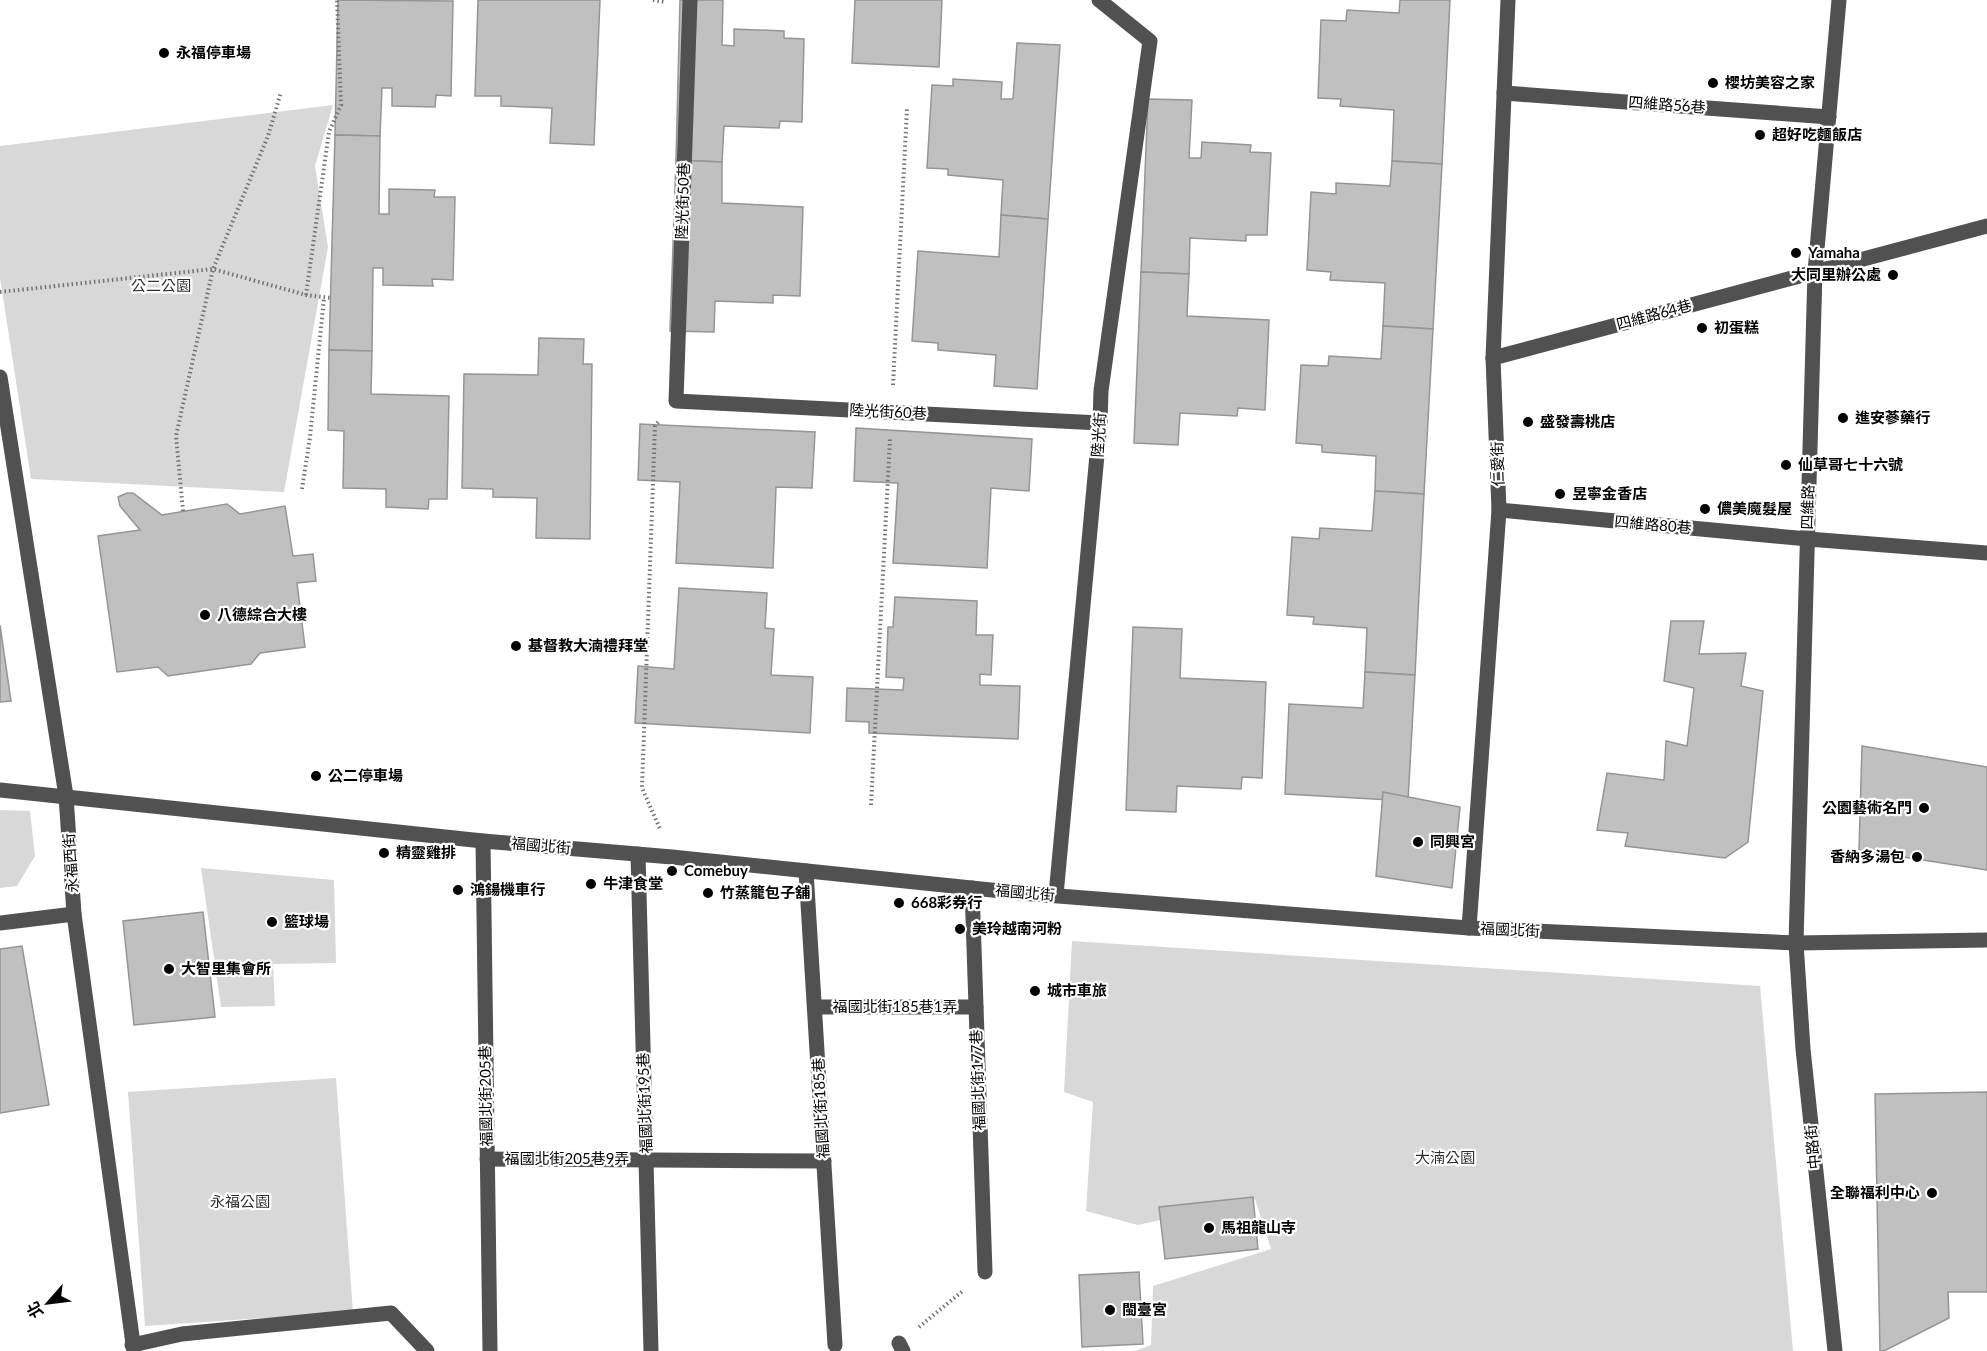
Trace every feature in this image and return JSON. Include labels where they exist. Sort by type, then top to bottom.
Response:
[{"type":"street","name":"陸光街50巷","points":[[676,401],[690,0]]},
{"type":"street","name":"陸光街","points":[[1056,895],[1101,423],[1102,379],[1150,41],[1100,0]]},
{"type":"street","name":"仁愛街","points":[[1469,928],[1499,510],[1493,358],[1508,0]]},
{"type":"street","name":"四維路","points":[[1796,943],[1815,272],[1839,0]]},
{"type":"street","name":"四維路56巷","points":[[1504,93],[1829,117]]},
{"type":"street","name":"四維路64巷","points":[[1493,358],[1987,226]]},
{"type":"street","name":"永福西街","points":[[0,377],[66,796],[74,914],[133,1348]]},
{"type":"street","name":"陸光街60巷","points":[[676,401],[1101,423]]},
{"type":"street","name":"四維路80巷","points":[[1499,510],[1987,553]]},
{"type":"street","name":"福國北街","points":[[0,790],[483,841],[672,857],[972,888],[1469,928],[1796,943],[1987,940]]},
{"type":"street","name":"福國北街205巷","points":[[483,841],[490,1351]]},
{"type":"street","name":"福國北街195巷","points":[[638,854],[651,1351]]},
{"type":"street","name":"福國北街185巷","points":[[806,871],[835,1345]]},
{"type":"street","name":"福國北街177巷","points":[[972,888],[985,1272]]},
{"type":"street","points":[[0,923],[74,914]]},
{"type":"street","name":"中路街","points":[[1796,943],[1803,1049],[1835,1351]]},
{"type":"street","name":"福國北街185巷1弄","points":[[815,1007],[976,1007]]},
{"type":"street","name":"福國北街205巷9弄","points":[[487,1159],[824,1161]]},
{"type":"street","points":[[133,1348],[182,1334],[392,1313],[427,1351]]},
{"type":"path","points":[[306,295],[329,132],[341,105],[337,0]]},
{"type":"path","points":[[183,511],[176,436],[213,269],[268,136],[281,92]]},
{"type":"path","points":[[871,805],[907,108]]},
{"type":"path","points":[[0,292],[213,269],[306,295],[331,298]]},
{"type":"path","points":[[302,489],[310,437],[324,298]]},
{"type":"path","points":[[672,857],[642,788],[655,426],[676,401]]},
{"type":"path","points":[[901,1347],[985,1272]]},
{"type":"green space","name":"公二公園","points":[[333,105],[315,166],[328,247],[284,492],[31,479],[0,278],[0,146]]},
{"type":"green space","points":[[0,810],[30,811],[35,856],[17,886],[0,888]]},
{"type":"green space","name":"籃球場","points":[[201,868],[334,880],[336,963],[273,964],[275,1006],[221,1007]]},
{"type":"green space","name":"大湳公園","points":[[1072,941],[1760,986],[1793,1351],[1135,1351],[1151,1345],[1153,1286],[1271,1249],[1255,1199],[1138,1225],[1086,1211],[1093,1102],[1064,1092]]},
{"type":"green space","name":"永福公園","points":[[336,1078],[353,1312],[145,1326],[128,1092]]},
{"type":"building","points":[[338,0],[453,1],[451,96],[436,95],[435,107],[392,106],[392,88],[382,88],[380,136],[335,135]]},
{"type":"building","points":[[478,0],[600,0],[594,145],[550,143],[552,108],[501,106],[501,96],[475,96]]},
{"type":"building","points":[[680,0],[723,0],[722,45],[734,46],[734,29],[784,31],[784,38],[804,39],[802,122],[780,121],[779,128],[724,126],[722,162],[676,160]]},
{"type":"building","points":[[855,0],[942,0],[939,67],[852,63]]},
{"type":"building","points":[[1400,0],[1450,0],[1442,164],[1392,161],[1394,110],[1340,106],[1341,99],[1318,98],[1321,20],[1346,21],[1347,10],[1399,13]]},
{"type":"building","points":[[1017,43],[1060,45],[1048,219],[1001,215],[1003,180],[948,175],[948,169],[927,168],[932,85],[953,86],[953,79],[1002,82],[1001,99],[1013,99]]},
{"type":"building","points":[[1148,99],[1192,100],[1189,158],[1201,158],[1202,142],[1251,145],[1250,152],[1271,153],[1267,235],[1246,235],[1246,241],[1190,238],[1189,274],[1141,272]]},
{"type":"building","points":[[335,135],[380,136],[379,214],[389,214],[389,189],[435,190],[434,197],[455,197],[453,280],[432,279],[433,286],[383,285],[383,268],[373,268],[372,351],[329,350]]},
{"type":"building","points":[[676,160],[722,162],[722,203],[803,207],[800,296],[773,295],[773,303],[715,301],[714,332],[670,331]]},
{"type":"building","points":[[1392,161],[1442,164],[1433,329],[1383,326],[1385,283],[1330,280],[1331,272],[1307,270],[1311,192],[1336,194],[1336,183],[1390,186]]},
{"type":"building","points":[[1001,215],[1048,219],[1037,389],[994,386],[996,355],[938,350],[938,343],[912,341],[918,251],[999,257]]},
{"type":"building","points":[[1141,272],[1189,274],[1187,316],[1269,320],[1265,410],[1238,408],[1237,416],[1180,413],[1178,445],[1134,443]]},
{"type":"building","points":[[1383,326],[1433,329],[1424,494],[1375,491],[1376,456],[1322,452],[1322,445],[1296,443],[1301,365],[1328,366],[1329,356],[1381,359]]},
{"type":"building","points":[[539,338],[584,339],[583,364],[592,364],[590,539],[536,538],[537,498],[493,497],[493,489],[462,488],[464,374],[538,375]]},
{"type":"building","points":[[329,350],[372,351],[371,394],[449,396],[447,499],[429,499],[428,509],[386,507],[386,489],[343,488],[344,431],[328,430]]},
{"type":"building","points":[[640,424],[815,432],[812,488],[776,487],[773,568],[676,563],[680,482],[638,480]]},
{"type":"building","points":[[856,428],[1032,439],[1029,491],[991,488],[987,568],[893,563],[898,483],[854,481]]},
{"type":"building","points":[[1375,491],[1424,494],[1415,675],[1365,672],[1367,628],[1313,624],[1314,617],[1287,615],[1292,537],[1319,539],[1320,528],[1372,531]]},
{"type":"building","name":"八德綜合大樓","points":[[133,493],[162,515],[227,504],[240,514],[285,506],[293,556],[313,554],[316,581],[297,583],[305,647],[260,653],[251,664],[168,676],[158,667],[117,672],[98,536],[140,530],[120,506],[118,497]]},
{"type":"building","points":[[679,588],[767,593],[765,628],[774,629],[771,675],[813,677],[810,733],[635,723],[638,666],[674,669]]},
{"type":"building","points":[[895,597],[977,601],[976,635],[993,635],[991,675],[980,674],[980,685],[1020,686],[1018,739],[869,733],[869,722],[846,721],[847,688],[903,690],[904,678],[886,677],[888,627],[893,627]]},
{"type":"building","points":[[1671,621],[1704,621],[1699,654],[1746,653],[1741,686],[1763,691],[1748,842],[1725,858],[1625,846],[1628,833],[1597,830],[1607,773],[1664,780],[1666,741],[1687,746],[1694,688],[1664,681]]},
{"type":"building","points":[[0,625],[11,701],[0,702]]},
{"type":"building","points":[[1133,627],[1182,629],[1180,678],[1266,682],[1262,778],[1242,777],[1241,789],[1177,786],[1176,812],[1126,810]]},
{"type":"building","points":[[1365,672],[1415,675],[1408,801],[1285,794],[1289,704],[1363,708]]},
{"type":"building","name":"公園藝術名門","points":[[1862,746],[1987,767],[1987,870],[1859,850]]},
{"type":"building","name":"同興宮","points":[[1383,792],[1460,807],[1452,888],[1376,876]]},
{"type":"building","name":"大智里集會所","points":[[203,912],[215,1017],[134,1025],[123,921]]},
{"type":"building","points":[[22,946],[49,1105],[0,1113],[0,949]]},
{"type":"building","name":"全聯福利中心","points":[[1987,1092],[1987,1292],[1948,1292],[1949,1318],[1880,1351],[1875,1094]]},
{"type":"building","name":"馬祖龍山寺","points":[[1253,1197],[1258,1249],[1165,1259],[1159,1207]]},
{"type":"building","name":"閩臺宮","points":[[1139,1272],[1143,1344],[1082,1347],[1079,1275]]},
{"type":"place","name":"永福停車場","points":[[164,53]]},
{"type":"place","name":"櫻坊美容之家","points":[[1713,83]]},
{"type":"place","name":"超好吃麵飯店","points":[[1760,135]]},
{"type":"place","name":"Yamaha","points":[[1796,253]]},
{"type":"place","name":"大同里辦公處","points":[[1893,275]]},
{"type":"place","name":"初蛋糕","points":[[1702,328]]},
{"type":"place","name":"進安蔘藥行","points":[[1843,418]]},
{"type":"place","name":"盛發壽桃店","points":[[1528,422]]},
{"type":"place","name":"仙草哥七十六號","points":[[1786,465]]},
{"type":"place","name":"昱寧金香店","points":[[1560,494]]},
{"type":"place","name":"儂美魔髮屋","points":[[1705,509]]},
{"type":"place","name":"八德綜合大樓","points":[[205,615]]},
{"type":"place","name":"基督教大湳禮拜堂","points":[[516,646]]},
{"type":"place","name":"公二停車場","points":[[316,776]]},
{"type":"place","name":"公園藝術名門","points":[[1924,808]]},
{"type":"place","name":"同興宮","points":[[1418,842]]},
{"type":"place","name":"精靈雞排","points":[[384,853]]},
{"type":"place","name":"香納多湯包","points":[[1917,857]]},
{"type":"place","name":"Comebuy","points":[[672,871]]},
{"type":"place","name":"牛津食堂","points":[[591,884]]},
{"type":"place","name":"鴻鍚機車行","points":[[458,890]]},
{"type":"place","name":"竹蒸籠包子舖","points":[[708,893]]},
{"type":"place","name":"668彩券行","points":[[899,903]]},
{"type":"place","name":"籃球場","points":[[272,922]]},
{"type":"place","name":"美玲越南河粉","points":[[960,929]]},
{"type":"place","name":"大智里集會所","points":[[169,969]]},
{"type":"place","name":"城市車旅","points":[[1035,991]]},
{"type":"place","name":"全聯福利中心","points":[[1932,1193]]},
{"type":"place","name":"馬祖龍山寺","points":[[1209,1228]]},
{"type":"place","name":"閩臺宮","points":[[1110,1310]]}]
